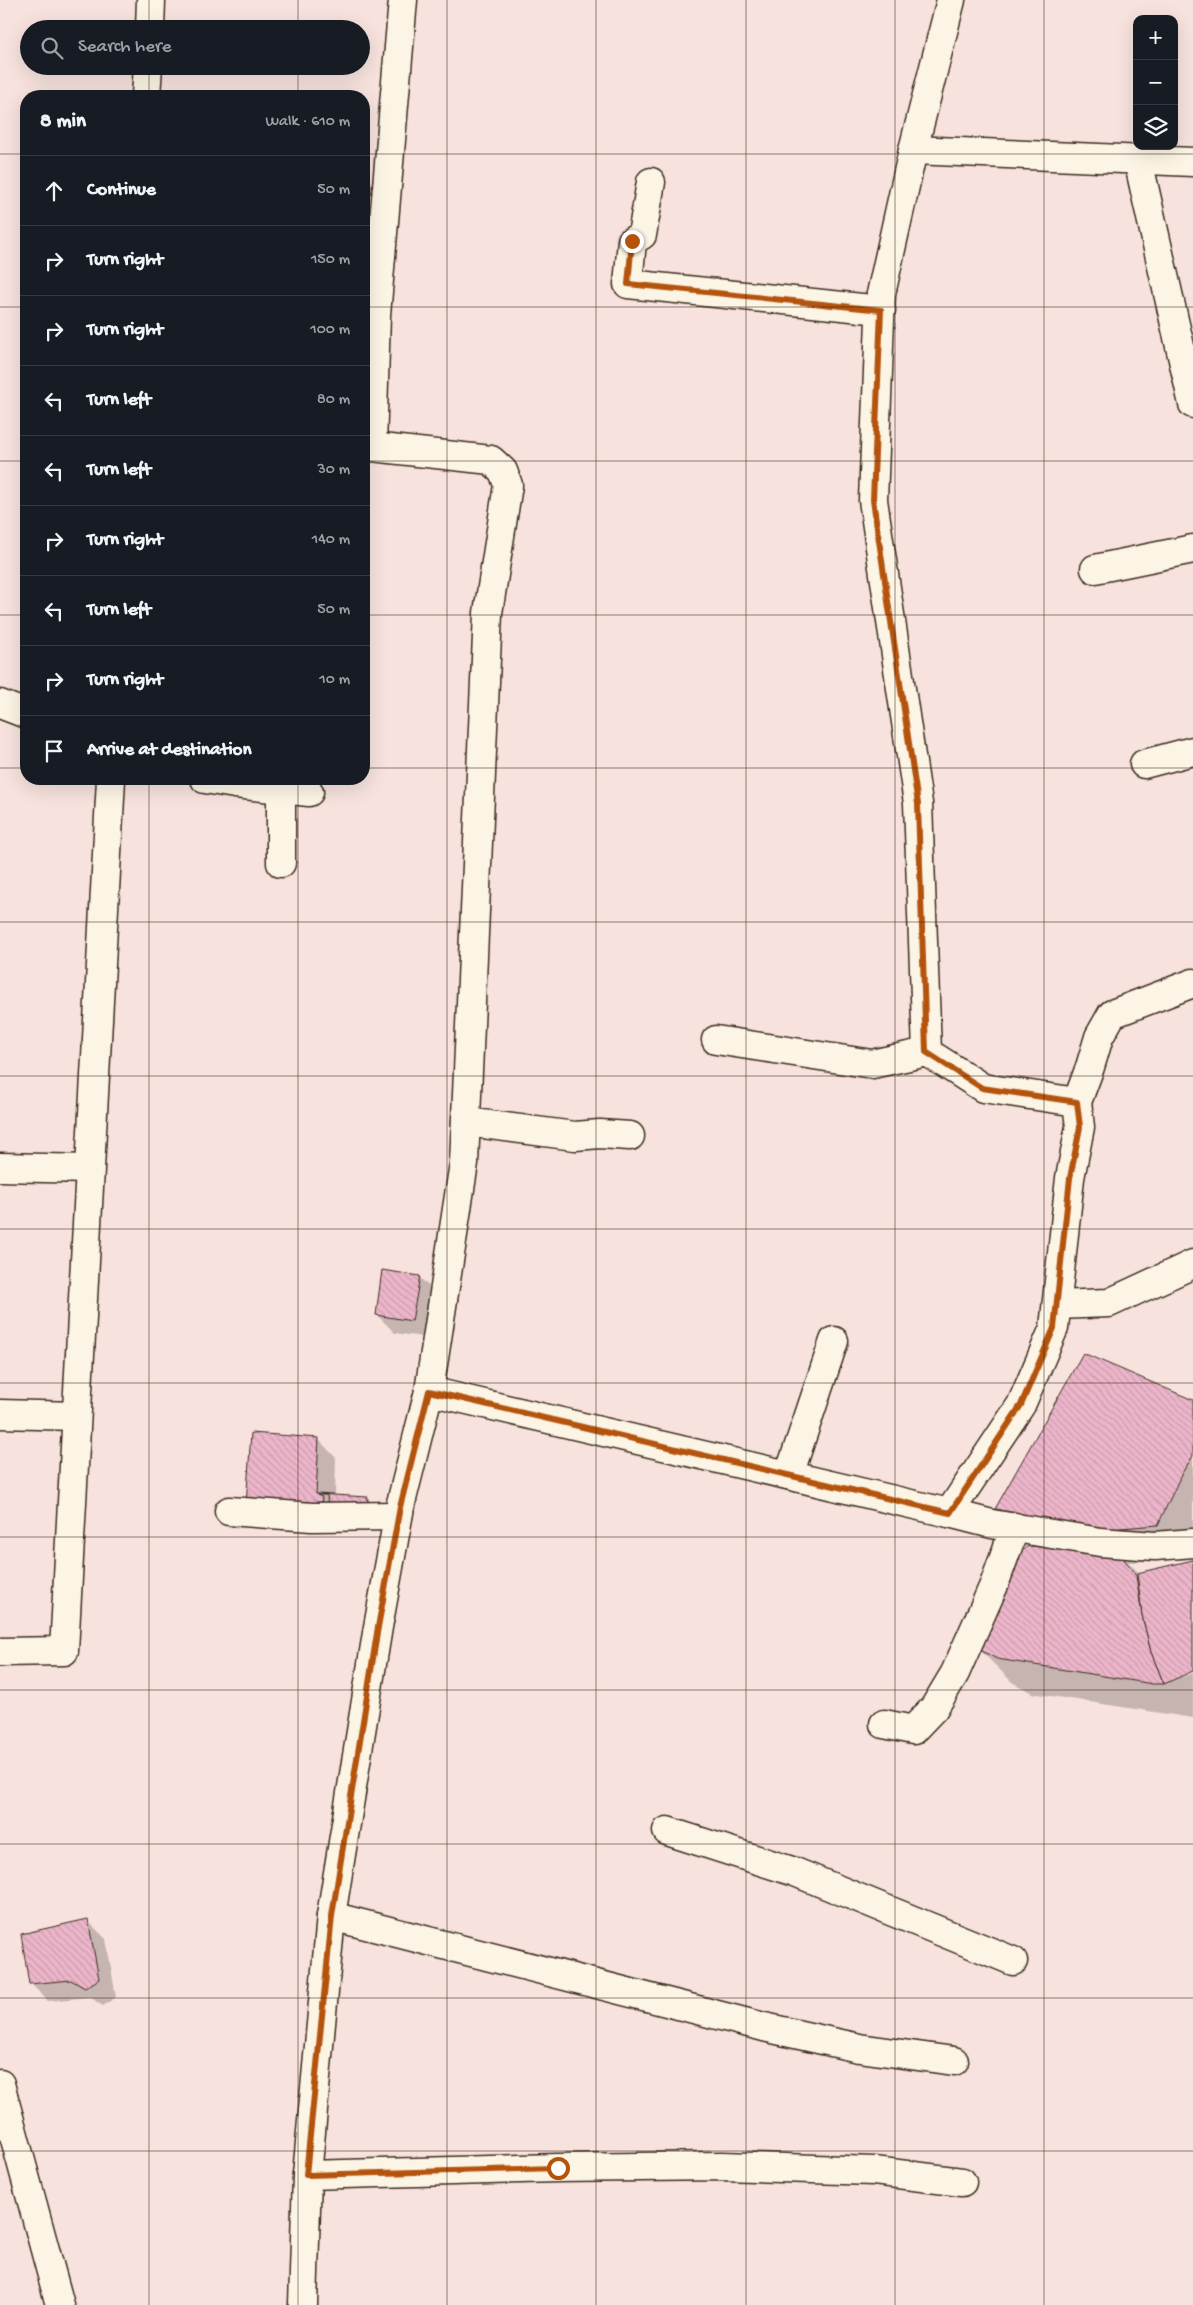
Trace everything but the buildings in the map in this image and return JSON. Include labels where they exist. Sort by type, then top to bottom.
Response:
[{"type":"street","points":[[150,20],[151,0]]},
{"type":"street","points":[[303,2305],[306,2175],[332,1916],[378,1627],[398,1516],[429,1391],[464,1163],[488,613],[508,485],[503,471],[491,460],[372,447],[376,314],[403,0]]},
{"type":"street","points":[[926,1052],[918,804],[873,500],[881,294],[913,150],[951,0]]},
{"type":"street","points":[[146,90],[147,75]]},
{"type":"street","points":[[913,150],[1193,162]]},
{"type":"street","points":[[1138,160],[1193,404]]},
{"type":"street","points":[[651,182],[642,235],[632,241],[628,284],[881,310]]},
{"type":"street","points":[[1094,569],[1193,549]]},
{"type":"street","points":[[0,704],[20,712]]},
{"type":"street","points":[[1144,764],[1193,752]]},
{"type":"street","points":[[0,1652],[64,1651],[111,785]]},
{"type":"street","points":[[246,785],[309,792]]},
{"type":"street","points":[[280,790],[280,863]]},
{"type":"street","points":[[950,1513],[1021,1405],[1054,1328],[1070,1178],[1080,1127],[1077,1102],[1099,1037],[1112,1014],[1193,983]]},
{"type":"street","points":[[716,1040],[872,1064],[926,1052],[982,1088],[1077,1102]]},
{"type":"street","points":[[466,1122],[575,1136],[600,1134],[630,1136]]},
{"type":"street","points":[[0,1167],[89,1169]]},
{"type":"street","points":[[1057,1305],[1109,1303],[1193,1264]]},
{"type":"street","points":[[789,1475],[834,1341]]},
{"type":"street","points":[[429,1391],[1015,1527],[1100,1542],[1155,1546],[1193,1543]]},
{"type":"street","points":[[0,1414],[76,1416]]},
{"type":"street","points":[[229,1511],[312,1517],[398,1516]]},
{"type":"street","points":[[884,1724],[913,1730],[934,1708],[955,1673],[994,1584],[1015,1527]]},
{"type":"street","points":[[667,1831],[795,1872],[1013,1961]]},
{"type":"street","points":[[332,1916],[764,2027],[859,2048],[954,2061]]},
{"type":"street","points":[[0,2084],[60,2305]]},
{"type":"street","points":[[306,2175],[558,2168],[722,2166],[874,2171],[962,2182]]},
{"type":"route","points":[[558,2168],[306,2175],[332,1916],[378,1627],[400,1507],[429,1391],[950,1513],[1021,1405],[1054,1328],[1070,1178],[1080,1127],[1077,1102],[982,1088],[926,1052],[918,804],[873,500],[881,310],[653,285],[628,284],[632,241]]}]
